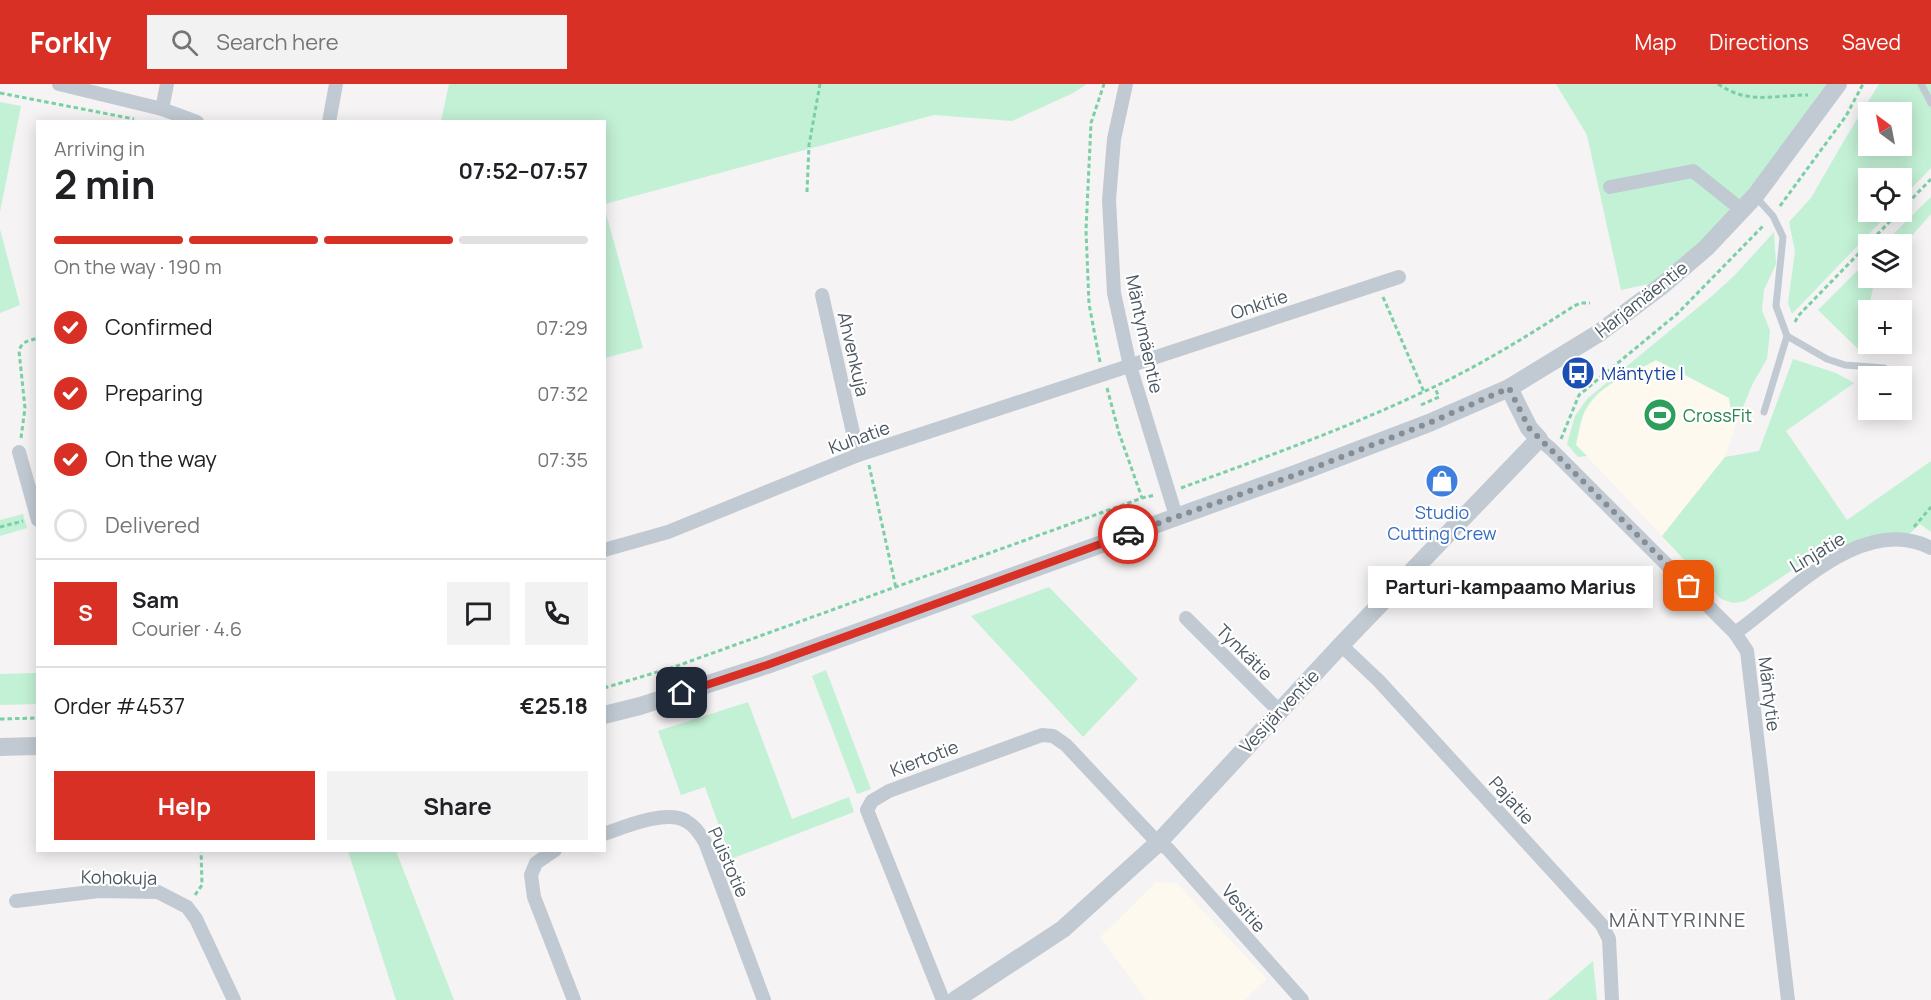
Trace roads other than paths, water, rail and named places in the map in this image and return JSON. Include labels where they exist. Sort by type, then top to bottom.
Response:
[{"type":"street","points":[[59,84],[162,109],[192,120]]},
{"type":"street","points":[[162,109],[167,84]]},
{"type":"street","points":[[329,120],[336,84]]},
{"type":"street","name":"Mäntymäentie","points":[[1126,84],[1114,139],[1109,200],[1114,293],[1130,366],[1176,516]]},
{"type":"street","name":"Harjamäentie","points":[[606,714],[640,706],[767,665],[1298,474],[1429,423],[1509,388],[1599,333],[1706,248],[1755,196],[1834,90]]},
{"type":"street","points":[[1610,187],[1693,171],[1742,210]]},
{"type":"street","name":"Onkitie","points":[[1130,366],[1399,277]]},
{"type":"street","name":"Ahvenkuja","points":[[822,295],[858,455]]},
{"type":"street","name":"Kuhatie","points":[[606,549],[668,532],[858,455],[1130,366]]},
{"type":"street","points":[[1509,388],[1529,428],[1545,444]]},
{"type":"street","name":"Mäntytie","points":[[1545,444],[1735,633],[1747,651],[1788,1000]]},
{"type":"street","name":"Vesijärventie","points":[[955,1000],[1063,928],[1158,843],[1341,645],[1487,496],[1545,444]]},
{"type":"street","points":[[19,452],[36,514]]},
{"type":"street","name":"Linjatie","points":[[1735,633],[1812,572],[1871,542],[1903,540],[1922,543],[1931,548]]},
{"type":"street","name":"Tynkätie","points":[[1186,618],[1279,711]]},
{"type":"street","name":"Pajatie","points":[[1341,645],[1379,681],[1602,925],[1609,939],[1612,1000]]},
{"type":"street","name":"Kiertotie","points":[[943,1000],[868,817],[867,810],[872,801],[889,791],[1028,739],[1042,735],[1053,736],[1066,745],[1158,843]]},
{"type":"street","points":[[0,747],[36,746]]},
{"type":"street","name":"Puistotie","points":[[606,833],[648,819],[671,818],[684,819],[697,830],[705,842],[764,1000]]},
{"type":"street","name":"Vesitie","points":[[1158,843],[1168,849],[1302,1000]]},
{"type":"street","points":[[552,852],[536,863],[531,875],[534,897],[574,1000]]},
{"type":"street","name":"Kohokuja","points":[[16,901],[99,891],[158,892],[187,907],[196,918],[234,1000]]},
{"type":"lane","points":[[1922,84],[1931,103]]},
{"type":"lane","points":[[1755,196],[1773,216],[1783,237],[1776,306],[1787,336],[1764,412]]},
{"type":"lane","points":[[1787,336],[1827,359],[1845,365],[1858,366]]},
{"type":"place","name":"Mäntytie I","points":[[1578,373]]},
{"type":"place","name":"CrossFit","points":[[1660,415]]},
{"type":"place","name":"Studio Cutting Crew","points":[[1442,481]]},
{"type":"place","name":"Parturi-kampaamo Marius","points":[[1689,586]]},
{"type":"district","name":"MÄNTYRINNE","points":[[1678,919]]}]
